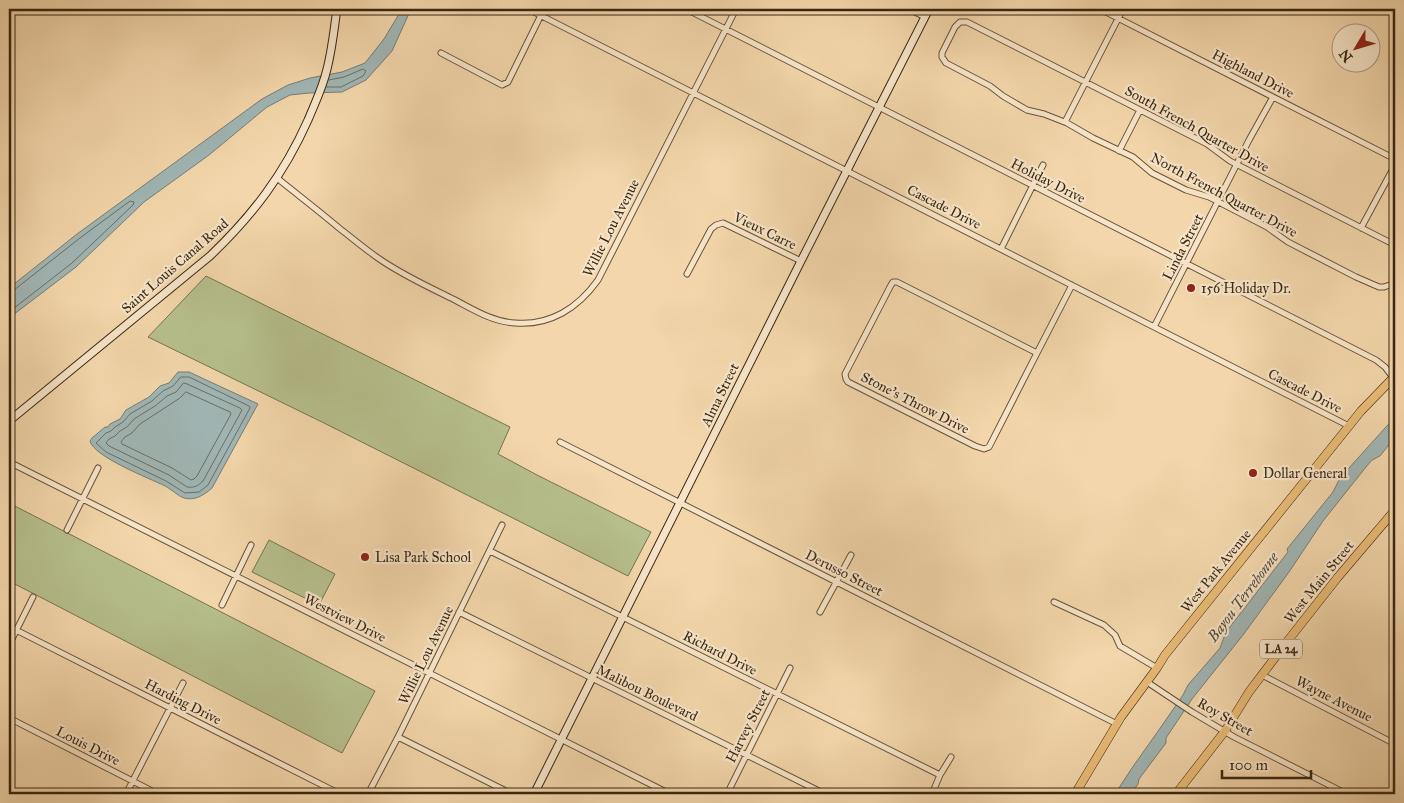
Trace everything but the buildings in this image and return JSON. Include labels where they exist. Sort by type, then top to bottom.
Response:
[{"type":"main road","name":"West Park Avenue","points":[[1075,794],[1117,724],[1171,648],[1361,411],[1395,378]]},
{"type":"main road","name":"West Main Street","points":[[1176,794],[1225,731],[1262,674],[1332,584],[1395,510]]},
{"type":"street","name":"Saint Louis Canal Road","points":[[9,421],[210,256],[251,214],[277,178],[299,140],[320,94],[327,69],[337,9]]},
{"type":"street","name":"Cascade Drive","points":[[528,9],[1349,426]]},
{"type":"street","points":[[441,53],[505,85],[544,9]]},
{"type":"street","name":"Holiday Drive","points":[[686,9],[1376,360],[1395,378]]},
{"type":"street","name":"Willie Lou Avenue","points":[[277,178],[377,257],[401,272],[491,318],[513,323],[536,322],[554,317],[564,313],[582,299],[598,280],[736,9]]},
{"type":"street","points":[[909,9],[925,17]]},
{"type":"street","name":"Alma Street","points":[[534,794],[929,9]]},
{"type":"street","name":"Highland Drive","points":[[1100,9],[1395,159]]},
{"type":"street","points":[[1065,122],[1123,9]]},
{"type":"street","name":"South French Quarter Drive","points":[[960,22],[966,22],[1207,144],[1237,165],[1395,245]]},
{"type":"street","name":"North French Quarter Drive","points":[[960,22],[955,27],[942,53],[946,63],[990,86],[1027,110],[1065,122],[1133,157],[1152,173],[1186,190],[1209,197],[1267,227],[1288,242],[1356,277],[1380,287],[1390,286],[1395,283]]},
{"type":"street","name":"Linda Street","points":[[1154,327],[1272,97]]},
{"type":"street","points":[[1119,151],[1140,110]]},
{"type":"street","points":[[1001,249],[1043,165]]},
{"type":"street","points":[[1361,228],[1395,165]]},
{"type":"street","name":"Vieux Carre","points":[[687,274],[711,230],[716,225],[723,223],[801,261]]},
{"type":"street","name":"Stone's Throw Drive","points":[[1037,353],[897,282],[893,282],[845,374],[848,382],[966,442],[984,449],[989,447],[1072,285]]},
{"type":"street","name":"Derusso Street","points":[[560,442],[1117,724]]},
{"type":"street","name":"Westview Drive","points":[[9,462],[670,794]]},
{"type":"street","points":[[67,530],[98,468]]},
{"type":"street","name":"Willie Lou Avenue","points":[[368,794],[502,525]]},
{"type":"street","points":[[222,605],[252,545]]},
{"type":"street","name":"Richard Drive","points":[[490,551],[940,775]]},
{"type":"street","points":[[820,612],[850,556]]},
{"type":"street","points":[[9,645],[32,597]]},
{"type":"street","points":[[1054,602],[1104,626],[1115,635],[1120,646],[1157,668]]},
{"type":"street","name":"Malibou Boulevard","points":[[459,612],[825,794]]},
{"type":"street","name":"Harding Drive","points":[[16,630],[340,794]]},
{"type":"street","name":"Harvey Street","points":[[727,794],[790,668]]},
{"type":"street","name":"Wayne Avenue","points":[[1262,674],[1395,744]]},
{"type":"street","name":"Roy Street","points":[[1147,682],[1225,731],[1347,794]]},
{"type":"street","points":[[126,794],[183,683]]},
{"type":"street","name":"Louis Drive","points":[[9,718],[158,794]]},
{"type":"street","points":[[398,737],[512,794]]},
{"type":"street","points":[[932,794],[940,775],[951,757]]},
{"type":"green space","points":[[206,276],[510,427],[498,454],[651,532],[628,576],[148,337]]},
{"type":"green space","points":[[9,503],[375,691],[342,753],[9,581]]},
{"type":"green space","points":[[269,540],[335,574],[319,605],[252,572]]},
{"type":"water","points":[[402,9],[411,9],[392,51],[366,80],[342,92],[290,95],[267,107],[209,155],[144,202],[76,267],[9,318],[9,288],[77,234],[262,99],[288,85],[310,78],[342,72],[365,63],[384,39]]},
{"type":"water","points":[[178,372],[189,372],[258,404],[212,488],[203,495],[192,499],[182,497],[165,486],[111,460],[101,454],[90,441],[105,427],[120,419],[126,410],[149,397],[160,386],[169,383]]},
{"type":"water","points":[[1395,417],[1395,437],[1380,456],[1372,460],[1323,521],[1243,635],[1192,699],[1166,738],[1166,743],[1139,779],[1131,794],[1115,794],[1188,685],[1220,648],[1226,632],[1288,552],[1287,549],[1333,492],[1340,478]]},
{"type":"place","name":"156 Holiday Dr.","points":[[1191,288]]},
{"type":"place","name":"Dollar General","points":[[1253,473]]},
{"type":"place","name":"Lisa Park School","points":[[365,557]]},
{"type":"water label","name":"Bayou Terrebonne","points":[[1243,597]]}]
